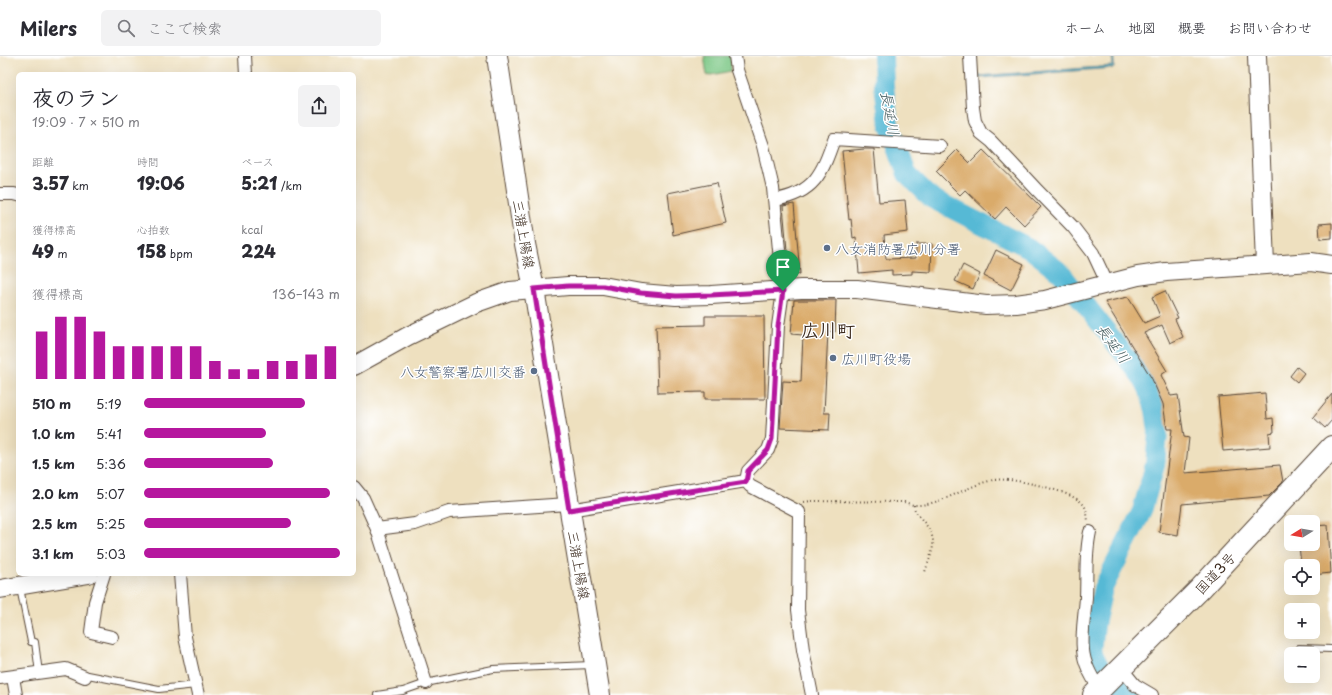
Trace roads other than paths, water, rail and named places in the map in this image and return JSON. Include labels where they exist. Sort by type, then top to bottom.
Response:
[{"type":"highway","name":"国道3号","points":[[1098,690],[1201,588],[1332,448]]},
{"type":"main road","name":"三潴上陽線","points":[[497,56],[525,244],[534,289],[600,695]]},
{"type":"street","points":[[245,56],[246,72]]},
{"type":"street","points":[[735,56],[737,70],[763,146],[773,188],[783,291],[778,326],[772,439],[768,450],[748,471],[746,482]]},
{"type":"street","points":[[970,56],[973,108],[975,121],[981,133],[991,141],[1073,227],[1092,253],[1108,285]]},
{"type":"street","points":[[1257,56],[1265,265]]},
{"type":"street","points":[[774,200],[789,197],[805,189],[818,176],[827,160],[834,139],[940,146]]},
{"type":"street","points":[[0,194],[16,194]]},
{"type":"street","points":[[356,365],[408,336],[476,303],[510,291],[568,286],[603,286],[641,293],[676,296],[801,289],[857,289],[986,305],[1016,304],[1045,300],[1108,285],[1138,276],[1166,272],[1311,262],[1332,265]]},
{"type":"street","points":[[377,529],[416,524],[449,512],[569,507],[746,482]]},
{"type":"street","points":[[746,482],[750,486],[799,512],[798,610],[803,650],[812,695]]},
{"type":"street","points":[[356,489],[363,498],[377,529],[426,683]]},
{"type":"street","points":[[1090,532],[1087,544],[1083,650],[1087,666],[1098,690]]},
{"type":"street","points":[[0,589],[77,576]]},
{"type":"street","points":[[103,576],[95,602],[91,632],[112,637]]},
{"type":"street","points":[[180,576],[186,637],[198,690]]},
{"type":"street","points":[[0,678],[66,669],[85,676]]},
{"type":"street","points":[[1120,669],[1135,685],[1152,695]]},
{"type":"street","points":[[13,677],[16,695]]},
{"type":"lane","points":[[20,593],[31,642],[35,642],[39,673]]},
{"type":"lane","points":[[1320,649],[1332,649]]},
{"type":"lane","points":[[377,695],[403,691],[426,683],[493,669],[596,665]]},
{"type":"lane","points":[[85,676],[88,675],[159,689],[198,690]]},
{"type":"water","points":[[1112,56],[1114,56],[1114,68],[978,78],[978,76],[1113,66]]},
{"type":"waterway","name":"長延川","points":[[883,56],[884,86],[889,124],[907,174],[931,198],[1029,248],[1060,272],[1141,376],[1148,388],[1155,410],[1158,432],[1155,465],[1142,511],[1103,588],[1095,625],[1092,652],[1103,674],[1132,695]]},
{"type":"place","name":"八女消防署広川分署","points":[[827,248]]},
{"type":"place","name":"広川町役場","points":[[833,358]]},
{"type":"place","name":"八女警察署広川交番","points":[[534,371]]},
{"type":"district","name":"広川町","points":[[828,329]]}]
